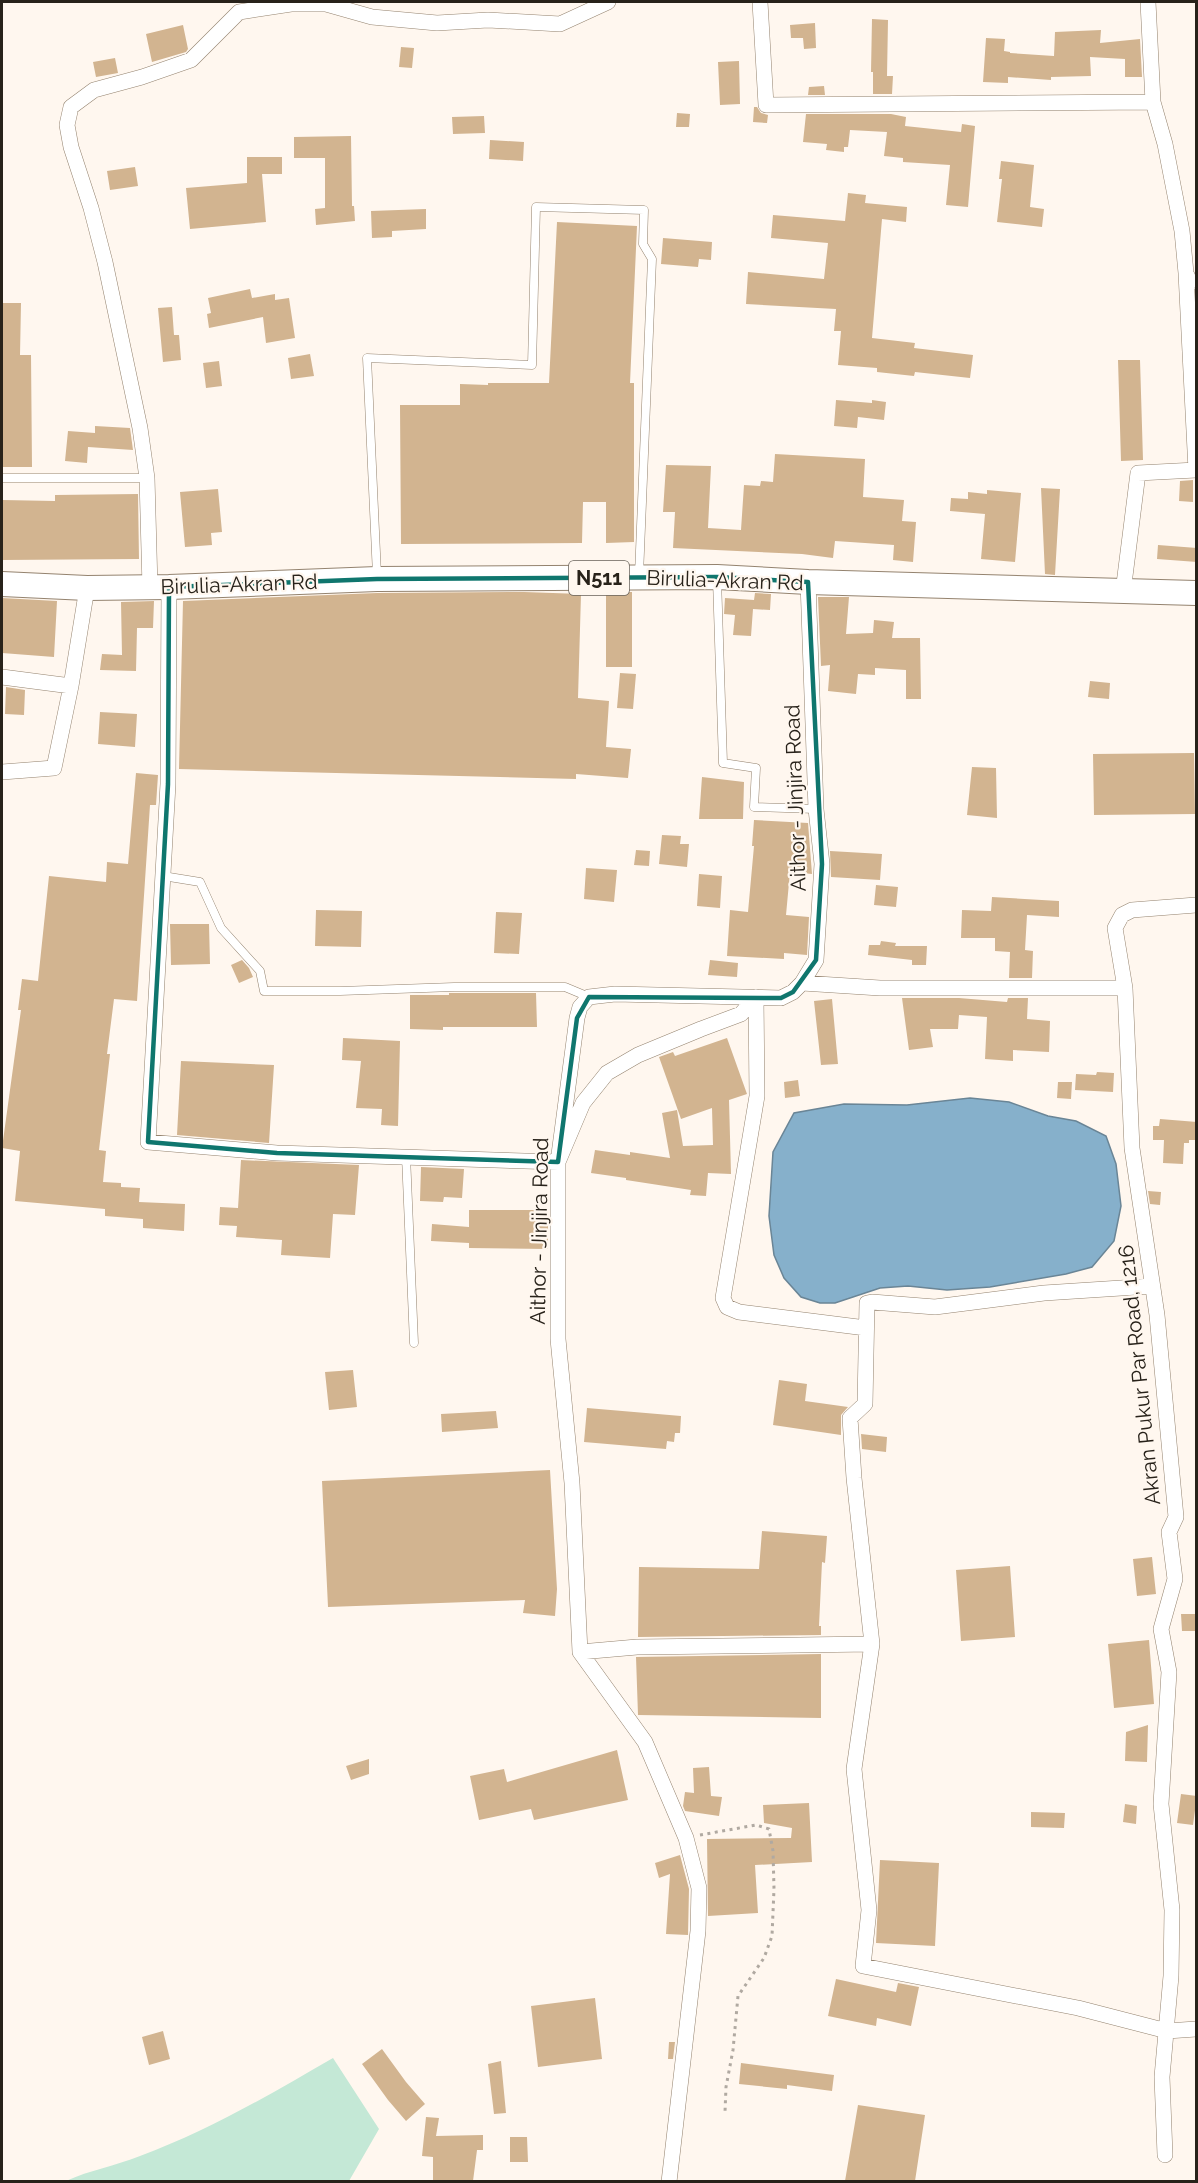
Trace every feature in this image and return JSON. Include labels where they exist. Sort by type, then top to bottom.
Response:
[{"type":"highway","name":"Birulia-Akran Rd","points":[[2,584],[87,588],[377,579],[717,578],[1197,593]]},
{"type":"street","points":[[608,2],[560,24],[488,20],[426,22],[372,17],[326,4],[291,4],[238,12],[190,60],[142,77],[94,90],[71,107],[67,125],[71,147],[91,208],[128,364],[147,477],[159,587],[168,784],[148,1142],[277,1153],[558,1162],[583,1103],[607,1073],[638,1055],[741,1014],[756,997]]},
{"type":"street","points":[[760,2],[766,105],[1153,102]]},
{"type":"street","points":[[1123,592],[1138,473],[1196,470],[1182,231],[1165,144],[1153,102],[1148,2]]},
{"type":"street","points":[[1186,273],[1197,295]]},
{"type":"street","name":"Aithor - Jinjira Road","points":[[802,983],[816,960],[822,864],[816,809],[808,582]]},
{"type":"street","points":[[2,772],[54,768],[71,686],[87,588]]},
{"type":"street","points":[[2,677],[71,686]]},
{"type":"street","name":"Akran Pukur Par Road, 1216","points":[[1165,2155],[1162,2077],[1172,1976],[1172,1910],[1161,1804],[1169,1672],[1161,1629],[1175,1579],[1168,1532],[1176,1517],[1152,1286],[1132,1148],[1125,988],[1115,928],[1122,915],[1132,910],[1197,905]]},
{"type":"street","points":[[589,997],[615,994],[781,998],[793,992],[802,983],[880,988],[1125,988]]},
{"type":"street","name":"Aithor - Jinjira Road","points":[[580,1652],[572,1483],[558,1339],[558,1162],[577,1018],[580,1007],[589,997]]},
{"type":"street","points":[[756,997],[757,1096],[723,1298],[727,1307],[739,1312],[866,1328]]},
{"type":"street","points":[[1152,1286],[1044,1293],[935,1307],[867,1303],[865,1404],[850,1418],[854,1478],[872,1644],[854,1769],[869,1910],[863,1966],[1077,2008],[1167,2031],[1197,2029]]},
{"type":"street","points":[[580,1652],[637,1647],[872,1644]]},
{"type":"street","points":[[580,1652],[645,1742],[686,1838],[699,1888],[698,1930],[669,2181]]},
{"type":"lane","points":[[377,579],[368,358],[532,365],[536,207],[644,210],[643,244],[652,259],[638,578]]},
{"type":"lane","points":[[2,478],[147,477]]},
{"type":"lane","points":[[717,578],[723,763],[756,768],[754,807],[816,809]]},
{"type":"lane","points":[[163,876],[200,882],[221,928],[260,971],[264,991],[565,987],[589,997]]},
{"type":"lane","points":[[406,1156],[414,1343]]},
{"type":"path","points":[[686,1838],[756,1825],[769,1829],[774,1888],[772,1936],[764,1958],[738,1996],[725,2112]]},
{"type":"highlighted area","points":[[717,577],[808,582],[822,864],[816,960],[793,992],[781,998],[589,997],[577,1018],[558,1162],[277,1153],[148,1142],[168,784],[169,587],[377,579]]},
{"type":"green space","points":[[333,2058],[379,2129],[349,2181],[66,2181],[131,2159],[190,2135],[263,2098]]},
{"type":"water","points":[[970,1098],[1009,1102],[1048,1116],[1076,1121],[1106,1136],[1116,1164],[1121,1206],[1114,1241],[1092,1267],[1066,1274],[990,1287],[947,1290],[908,1286],[880,1288],[835,1303],[820,1303],[801,1297],[784,1278],[774,1255],[769,1216],[773,1152],[794,1113],[844,1104],[907,1105]]},
{"type":"building","points":[[872,19],[888,20],[887,76],[893,76],[892,94],[873,94]]},
{"type":"building","points":[[815,23],[816,48],[804,49],[803,38],[791,38],[790,25]]},
{"type":"building","points":[[183,25],[188,49],[186,52],[152,62],[146,34]]},
{"type":"building","points":[[1101,30],[1100,43],[1140,39],[1142,77],[1125,77],[1125,59],[1090,57],[1091,76],[1051,77],[1051,80],[1008,77],[1008,83],[983,82],[986,38],[1005,39],[1004,51],[1010,53],[1054,56],[1055,32]]},
{"type":"building","points":[[401,47],[414,48],[412,68],[399,67]]},
{"type":"building","points":[[115,58],[118,73],[96,77],[93,62]]},
{"type":"building","points":[[739,61],[740,104],[720,105],[718,62]]},
{"type":"building","points":[[824,86],[825,95],[808,95],[809,87]]},
{"type":"building","points":[[754,107],[768,115],[767,123],[753,122]]},
{"type":"building","points":[[677,113],[690,114],[689,127],[676,127]]},
{"type":"building","points":[[806,114],[891,114],[906,117],[905,126],[961,132],[962,124],[975,126],[968,207],[946,205],[950,165],[903,162],[903,158],[884,156],[887,132],[850,130],[848,147],[844,147],[844,152],[826,150],[827,144],[803,142]]},
{"type":"building","points":[[484,116],[485,133],[453,134],[452,117]]},
{"type":"building","points":[[351,136],[352,206],[354,206],[355,221],[316,225],[315,209],[325,208],[325,158],[294,158],[294,137]]},
{"type":"building","points":[[490,140],[524,142],[523,161],[489,159]]},
{"type":"building","points":[[247,157],[282,157],[282,174],[262,174],[266,222],[190,229],[186,188],[247,183]]},
{"type":"building","points":[[1001,161],[1034,165],[1030,207],[1044,209],[1042,227],[997,222],[1002,179],[999,179]]},
{"type":"building","points":[[135,167],[138,186],[110,190],[107,171]]},
{"type":"building","points":[[848,193],[866,195],[865,203],[907,207],[906,222],[882,219],[872,338],[915,343],[914,348],[973,355],[970,378],[915,372],[914,376],[877,372],[877,368],[838,365],[841,331],[834,331],[836,309],[746,304],[748,272],[824,279],[828,243],[771,238],[773,215],[845,221]]},
{"type":"building","points":[[426,209],[426,229],[392,231],[392,237],[372,238],[371,211]]},
{"type":"building","points":[[557,222],[637,226],[630,383],[634,383],[634,542],[606,543],[606,502],[583,502],[582,543],[401,544],[400,405],[460,405],[460,384],[549,383]]},
{"type":"building","points":[[663,238],[712,242],[711,260],[699,259],[698,267],[661,264]]},
{"type":"building","points":[[250,289],[252,298],[275,294],[275,300],[289,298],[295,338],[266,343],[263,317],[209,328],[207,314],[211,313],[208,298]]},
{"type":"building","points":[[2,303],[21,303],[20,355],[31,355],[32,467],[2,467]]},
{"type":"building","points":[[172,307],[174,335],[179,335],[181,360],[163,362],[158,308]]},
{"type":"building","points":[[310,354],[314,376],[291,379],[288,358]]},
{"type":"building","points":[[1118,360],[1140,360],[1143,460],[1121,461]]},
{"type":"building","points":[[219,361],[222,386],[206,388],[203,363]]},
{"type":"building","points":[[836,400],[886,402],[884,420],[858,417],[857,428],[834,426]]},
{"type":"building","points":[[95,426],[130,428],[133,450],[88,447],[87,463],[65,461],[68,431],[95,433]]},
{"type":"building","points":[[775,454],[865,459],[863,497],[904,500],[902,521],[916,522],[913,562],[893,560],[894,545],[835,541],[833,558],[802,554],[673,548],[675,512],[663,512],[666,465],[711,466],[708,528],[741,530],[744,485],[760,486],[761,481],[773,482]]},
{"type":"building","points":[[1193,480],[1193,502],[1179,501],[1180,481]]},
{"type":"building","points":[[1041,488],[1060,489],[1055,575],[1045,574]]},
{"type":"building","points":[[218,489],[222,532],[211,533],[212,545],[185,547],[180,492]]},
{"type":"building","points":[[987,490],[1021,493],[1015,562],[981,559],[985,514],[950,511],[951,498],[968,499],[968,492],[987,494]]},
{"type":"building","points":[[138,494],[139,559],[2,560],[2,500],[55,501],[55,495]]},
{"type":"building","points":[[1158,545],[1197,548],[1197,562],[1157,559]]},
{"type":"building","points":[[606,592],[632,592],[632,667],[606,667]]},
{"type":"building","points":[[377,593],[581,594],[578,698],[609,701],[606,747],[631,749],[628,778],[576,774],[576,779],[179,769],[183,601]]},
{"type":"building","points":[[755,593],[771,594],[770,610],[753,609],[751,636],[733,635],[735,615],[724,614],[725,598],[754,600]]},
{"type":"building","points":[[818,597],[849,597],[846,634],[873,633],[874,620],[894,622],[892,638],[920,638],[921,699],[906,699],[906,670],[875,668],[875,675],[858,674],[856,694],[828,691],[830,665],[821,666]]},
{"type":"building","points":[[2,598],[57,601],[54,657],[2,653]]},
{"type":"building","points":[[154,601],[153,628],[137,628],[136,671],[100,670],[102,654],[122,655],[121,602]]},
{"type":"building","points":[[620,673],[636,674],[633,709],[617,708]]},
{"type":"building","points":[[1090,681],[1110,683],[1109,699],[1088,697]]},
{"type":"building","points":[[6,687],[25,690],[24,715],[5,714]]},
{"type":"building","points":[[100,712],[137,714],[135,747],[98,744]]},
{"type":"building","points":[[1194,753],[1195,814],[1094,815],[1093,754]]},
{"type":"building","points":[[972,767],[996,768],[997,818],[967,815]]},
{"type":"building","points":[[136,773],[158,775],[156,805],[150,805],[137,1001],[114,999],[99,1150],[106,1151],[103,1182],[121,1183],[121,1187],[140,1188],[139,1202],[185,1204],[184,1231],[143,1228],[143,1219],[105,1216],[105,1209],[15,1201],[20,1151],[2,1148],[21,1010],[18,1010],[22,979],[38,981],[49,876],[106,882],[107,862],[128,864]]},
{"type":"building","points":[[702,777],[744,782],[743,819],[699,819]]},
{"type":"building","points":[[754,820],[808,823],[812,874],[790,872],[786,915],[809,917],[807,955],[784,953],[784,959],[727,956],[730,910],[748,912]]},
{"type":"building","points":[[662,835],[681,836],[680,844],[689,844],[687,867],[659,864]]},
{"type":"building","points":[[636,850],[650,851],[649,866],[634,865]]},
{"type":"building","points":[[830,851],[882,854],[880,880],[831,877]]},
{"type":"building","points":[[586,868],[617,870],[614,902],[584,899]]},
{"type":"building","points":[[699,874],[722,876],[720,908],[697,906]]},
{"type":"building","points":[[876,885],[898,887],[896,907],[874,905]]},
{"type":"building","points":[[992,897],[1059,901],[1059,917],[1027,915],[1025,950],[1033,951],[1032,978],[1009,978],[1010,952],[995,951],[995,938],[961,938],[962,910],[991,911]]},
{"type":"building","points":[[316,910],[362,911],[361,947],[315,946]]},
{"type":"building","points":[[496,912],[522,913],[519,954],[494,953]]},
{"type":"building","points":[[170,924],[209,924],[210,964],[171,965]]},
{"type":"building","points":[[881,941],[896,943],[895,946],[927,946],[926,965],[912,965],[912,960],[868,955],[869,945],[880,945]]},
{"type":"building","points":[[242,960],[253,977],[239,983],[231,965]]},
{"type":"building","points":[[710,960],[738,963],[737,977],[708,975]]},
{"type":"building","points":[[449,993],[536,993],[537,1027],[410,1029],[410,995],[449,995]]},
{"type":"building","points":[[902,998],[959,998],[1007,1002],[1008,998],[1028,998],[1027,1019],[1050,1021],[1049,1052],[1013,1050],[1013,1061],[985,1059],[987,1017],[959,1015],[958,1029],[930,1029],[933,1047],[909,1050]]},
{"type":"building","points":[[832,999],[838,1064],[821,1065],[814,1001]]},
{"type":"building","points":[[343,1038],[400,1041],[398,1126],[381,1125],[382,1109],[356,1108],[361,1061],[342,1060]]},
{"type":"building","points":[[727,1038],[747,1094],[729,1100],[731,1174],[708,1173],[706,1196],[690,1195],[691,1190],[591,1173],[595,1150],[670,1158],[662,1113],[677,1110],[683,1146],[713,1145],[712,1108],[681,1119],[659,1057],[673,1052],[675,1056]]},
{"type":"building","points":[[181,1061],[274,1065],[269,1143],[177,1135]]},
{"type":"building","points":[[1097,1072],[1114,1073],[1113,1092],[1075,1090],[1076,1074],[1096,1075]]},
{"type":"building","points":[[798,1080],[800,1096],[785,1098],[784,1082]]},
{"type":"building","points":[[1058,1082],[1072,1082],[1071,1099],[1057,1098]]},
{"type":"building","points":[[1160,1119],[1197,1122],[1197,1140],[1184,1143],[1183,1164],[1163,1163],[1164,1140],[1153,1140],[1153,1126],[1159,1126]]},
{"type":"building","points":[[241,1160],[359,1165],[355,1215],[333,1214],[330,1258],[281,1255],[282,1240],[236,1237],[237,1226],[219,1225],[220,1207],[238,1208]]},
{"type":"building","points":[[421,1167],[464,1169],[462,1198],[444,1197],[443,1202],[420,1201]]},
{"type":"building","points":[[1148,1191],[1161,1192],[1160,1205],[1150,1204]]},
{"type":"building","points":[[469,1210],[548,1210],[548,1249],[469,1248],[469,1243],[431,1241],[432,1224],[469,1227]]},
{"type":"building","points":[[353,1370],[357,1407],[329,1410],[325,1372]]},
{"type":"building","points":[[779,1380],[807,1384],[805,1401],[848,1407],[841,1415],[841,1435],[773,1425]]},
{"type":"building","points":[[587,1408],[681,1416],[680,1433],[675,1433],[674,1442],[667,1441],[666,1449],[584,1442]]},
{"type":"building","points":[[496,1411],[498,1428],[442,1432],[441,1414]]},
{"type":"building","points":[[861,1434],[887,1437],[886,1452],[862,1449]]},
{"type":"building","points":[[550,1470],[557,1589],[555,1616],[523,1613],[525,1600],[328,1607],[322,1481]]},
{"type":"building","points":[[762,1531],[827,1536],[825,1563],[822,1562],[819,1626],[821,1626],[821,1635],[638,1637],[639,1567],[759,1569]]},
{"type":"building","points":[[1152,1557],[1156,1594],[1137,1596],[1133,1559]]},
{"type":"building","points":[[1010,1566],[1015,1637],[961,1641],[956,1570]]},
{"type":"building","points":[[1181,1614],[1197,1614],[1197,1631],[1182,1631]]},
{"type":"building","points":[[1149,1640],[1154,1704],[1114,1708],[1108,1644]]},
{"type":"building","points":[[821,1654],[821,1718],[638,1715],[636,1657]]},
{"type":"building","points":[[1148,1725],[1147,1762],[1125,1761],[1126,1732]]},
{"type":"building","points":[[617,1750],[628,1800],[534,1820],[531,1809],[479,1820],[470,1776],[504,1769],[507,1782]]},
{"type":"building","points":[[369,1759],[369,1774],[351,1780],[346,1766]]},
{"type":"building","points":[[709,1767],[711,1796],[722,1797],[719,1816],[685,1811],[683,1806],[685,1792],[694,1793],[693,1768]]},
{"type":"building","points":[[1181,1794],[1197,1796],[1193,1825],[1177,1823]]},
{"type":"building","points":[[809,1803],[812,1862],[755,1865],[758,1913],[708,1916],[707,1839],[791,1838],[792,1828],[764,1823],[763,1805]]},
{"type":"building","points":[[1125,1804],[1137,1806],[1136,1824],[1123,1822]]},
{"type":"building","points":[[1031,1812],[1065,1813],[1064,1828],[1031,1827]]},
{"type":"building","points":[[680,1855],[689,1889],[688,1935],[666,1934],[670,1874],[659,1878],[655,1863]]},
{"type":"building","points":[[880,1860],[939,1863],[935,1946],[876,1943]]},
{"type":"building","points":[[836,1979],[896,1992],[898,1983],[919,1987],[911,2026],[877,2018],[876,2026],[828,2016]]},
{"type":"building","points":[[595,1998],[602,2059],[538,2067],[531,2006]]},
{"type":"building","points":[[163,2031],[170,2059],[149,2065],[142,2037]]},
{"type":"building","points":[[669,2042],[675,2042],[673,2059],[668,2059]]},
{"type":"building","points":[[382,2049],[425,2104],[406,2121],[362,2064]]},
{"type":"building","points":[[501,2061],[506,2113],[494,2114],[488,2064]]},
{"type":"building","points":[[741,2063],[834,2075],[832,2091],[787,2085],[787,2089],[739,2084]]},
{"type":"building","points":[[858,2105],[925,2115],[915,2181],[845,2181]]},
{"type":"building","points":[[426,2117],[439,2118],[436,2136],[483,2135],[483,2150],[477,2150],[473,2181],[433,2181],[433,2157],[422,2156]]},
{"type":"building","points":[[510,2137],[527,2137],[528,2162],[510,2162]]}]
